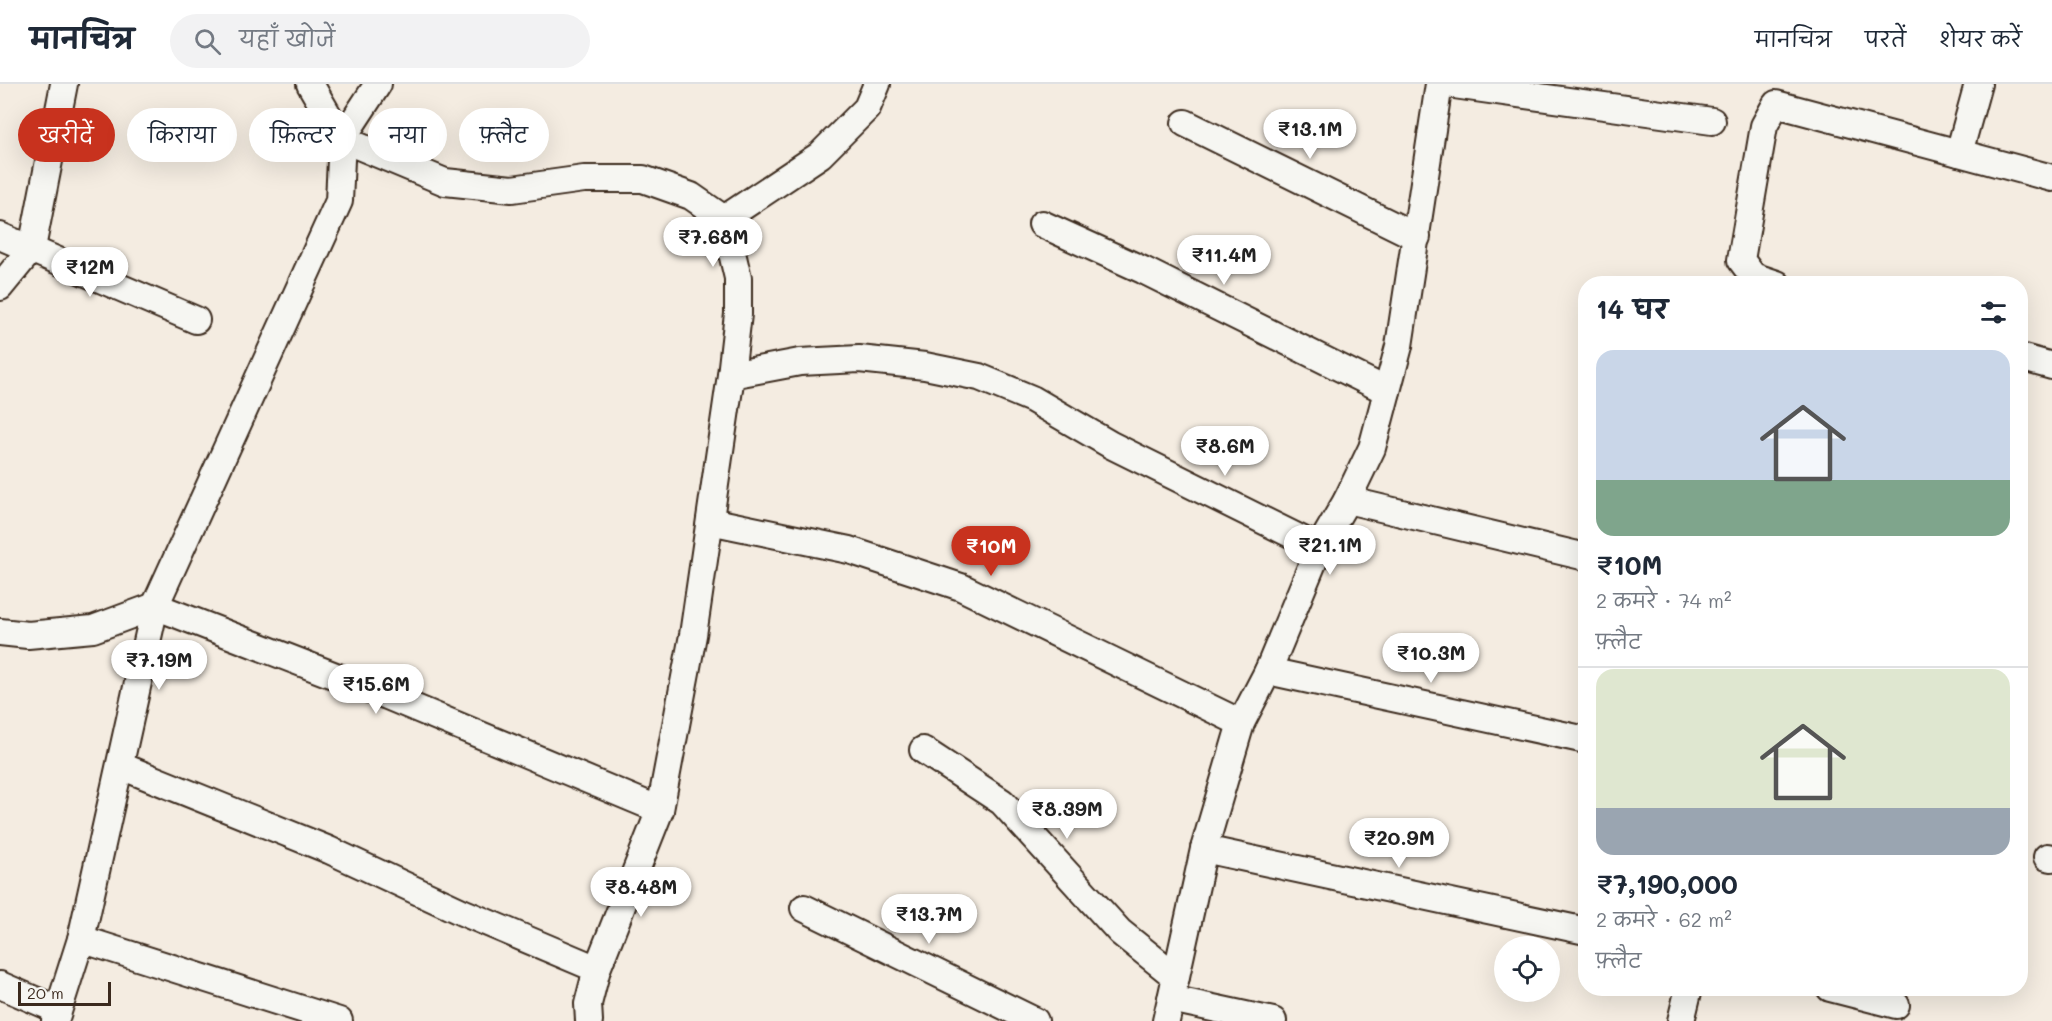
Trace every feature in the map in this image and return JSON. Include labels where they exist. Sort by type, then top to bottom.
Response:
[{"type":"street","points":[[0,287],[32,248],[64,84]]},
{"type":"street","points":[[310,84],[324,108]]},
{"type":"street","points":[[356,118],[378,84]]},
{"type":"street","points":[[724,219],[820,155],[867,108],[877,84]]},
{"type":"street","points":[[1171,999],[1204,849],[1240,723],[1268,671],[1319,548],[1347,500],[1372,448],[1399,346],[1439,84]]},
{"type":"street","points":[[1447,84],[1712,121]]},
{"type":"street","points":[[1959,153],[1978,84]]},
{"type":"street","points":[[1753,276],[1741,260],[1764,126],[1776,104],[2052,178]]},
{"type":"street","points":[[1185,123],[1417,237]]},
{"type":"street","points":[[356,145],[445,182],[512,189],[584,179],[643,179],[691,196],[724,219],[738,278],[738,314],[693,635],[660,810],[597,969],[588,1004],[589,1021]]},
{"type":"street","points":[[0,985],[57,1016],[81,939],[155,606],[339,201],[341,162]]},
{"type":"street","points":[[1042,224],[1143,270],[1387,391]]},
{"type":"street","points":[[0,236],[196,320]]},
{"type":"street","points":[[731,375],[800,362],[859,359],[926,366],[979,377],[1032,399],[1111,445],[1319,548]]},
{"type":"street","points":[[2028,359],[2052,366]]},
{"type":"street","points":[[1347,500],[1578,555]]},
{"type":"street","points":[[710,521],[849,550],[961,587],[1240,723]]},
{"type":"street","points":[[0,632],[28,635],[93,629],[155,606],[387,696],[660,810]]},
{"type":"street","points":[[1268,671],[1578,738]]},
{"type":"street","points":[[923,750],[1002,802],[1120,932],[1171,999],[1273,1021]]},
{"type":"street","points":[[121,766],[320,846],[462,912],[597,969]]},
{"type":"street","points":[[1204,849],[1578,929]]},
{"type":"street","points":[[804,908],[1035,1021]]},
{"type":"street","points":[[81,939],[339,1021]]},
{"type":"street","points":[[1681,1021],[1687,996]]},
{"type":"street","points":[[1861,996],[1896,1005]]}]
